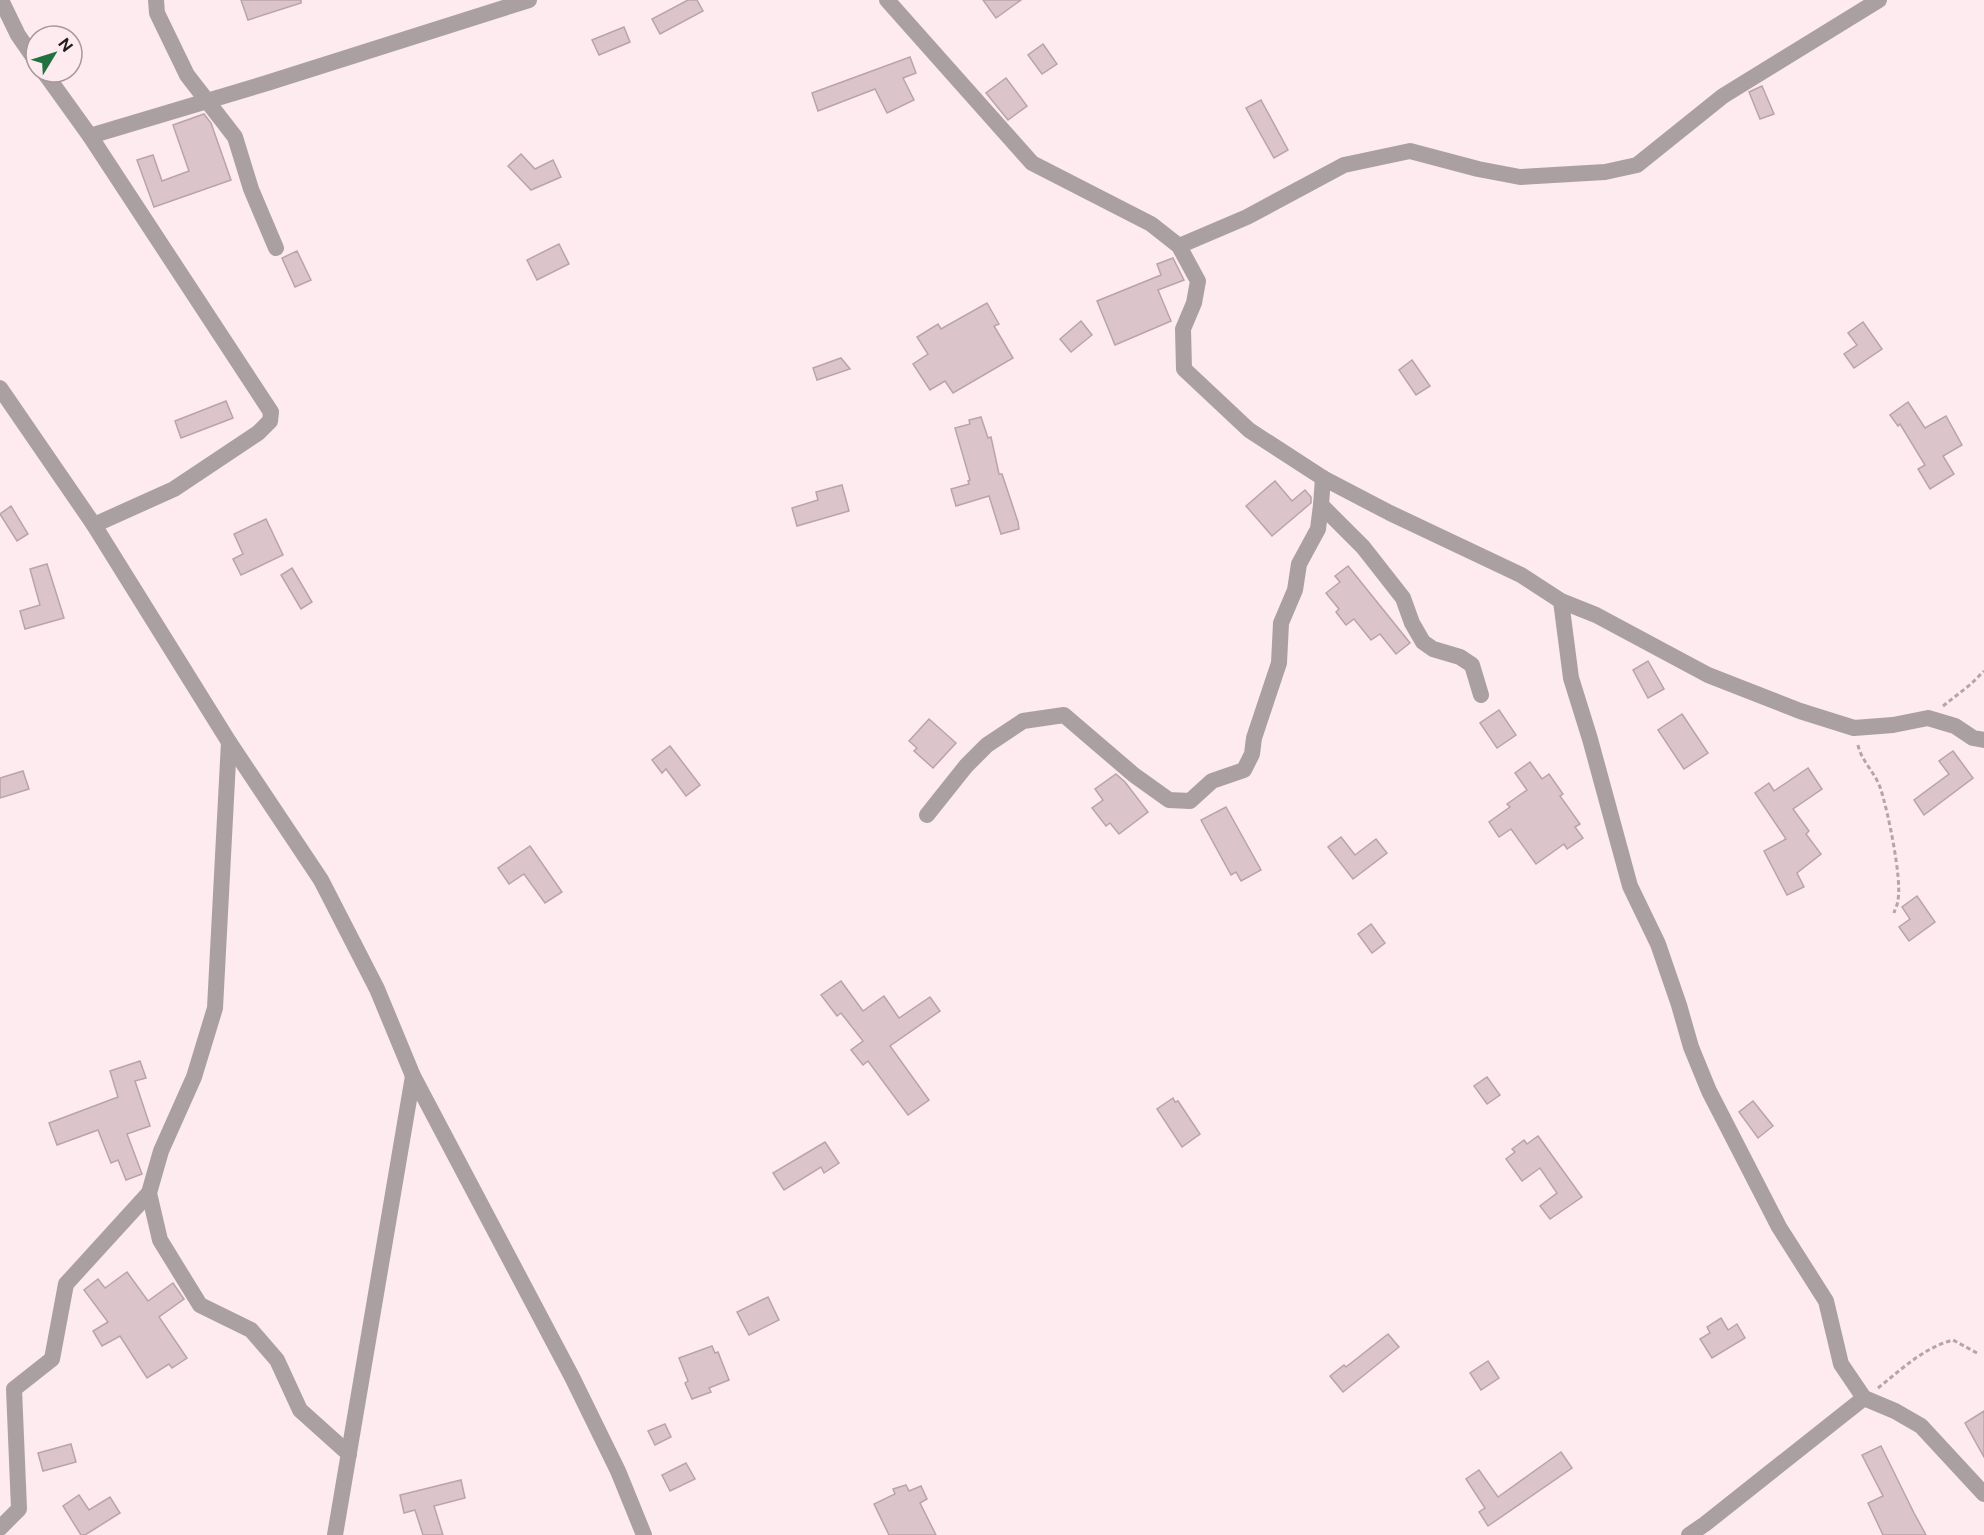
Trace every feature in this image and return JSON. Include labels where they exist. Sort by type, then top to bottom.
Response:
[{"type":"street","points":[[1,0],[24,44]]},
{"type":"street","points":[[156,0],[158,13],[187,75],[236,137],[251,189],[276,248]]},
{"type":"street","points":[[90,136],[470,20],[528,0]]},
{"type":"street","points":[[887,0],[1032,163],[1151,224],[1179,246],[1198,281],[1194,303],[1183,329],[1184,369],[1249,430],[1323,478],[1521,576],[1561,600],[1596,615],[1708,675],[1800,711],[1854,728],[1893,725],[1928,718],[1955,726],[1972,738],[1984,740]]},
{"type":"street","points":[[1179,246],[1247,217],[1344,165],[1410,151],[1520,177],[1605,172],[1637,165],[1723,96],[1879,0]]},
{"type":"street","points":[[53,84],[90,136],[271,412],[270,421],[258,433],[174,489],[94,525]]},
{"type":"street","points":[[0,388],[94,525],[229,742],[321,880],[377,989],[413,1076],[572,1377],[618,1471],[644,1535]]},
{"type":"street","points":[[927,815],[966,766],[987,745],[1023,721],[1064,715],[1134,775],[1169,800],[1190,801],[1212,781],[1244,770],[1252,754],[1254,738],[1279,663],[1281,623],[1295,590],[1299,564],[1318,529],[1323,478]]},
{"type":"street","points":[[1321,505],[1363,547],[1403,598],[1412,623],[1423,642],[1433,649],[1460,657],[1472,665],[1480,695]]},
{"type":"street","points":[[1561,600],[1571,678],[1630,886],[1658,944],[1691,1047],[1709,1091],[1779,1227],[1826,1301],[1841,1364],[1864,1398],[1921,1426],[1984,1494]]},
{"type":"street","points":[[0,1528],[18,1509],[14,1389],[52,1359],[66,1284],[149,1193],[161,1151],[194,1077],[215,1008],[229,742]]},
{"type":"street","points":[[335,1535],[413,1076]]},
{"type":"street","points":[[149,1193],[160,1240],[200,1305],[251,1330],[277,1360],[300,1410],[349,1454]]},
{"type":"street","points":[[1689,1535],[1864,1398]]},
{"type":"path","points":[[1928,718],[1984,671]]},
{"type":"path","points":[[1854,728],[1859,752],[1881,788],[1893,846],[1898,888],[1899,899],[1894,913]]},
{"type":"path","points":[[1864,1398],[1920,1354],[1940,1343],[1953,1340],[1977,1353]]},
{"type":"building","points":[[241,0],[301,0],[301,3],[248,20]]},
{"type":"building","points":[[688,0],[697,0],[703,11],[660,34],[652,19]]},
{"type":"building","points":[[983,0],[1021,0],[996,18]]},
{"type":"building","points":[[624,27],[630,42],[599,55],[592,40]]},
{"type":"building","points":[[1043,44],[1057,64],[1042,74],[1028,55]]},
{"type":"building","points":[[910,57],[916,73],[903,78],[914,100],[887,113],[875,89],[818,111],[812,93]]},
{"type":"building","points":[[1006,78],[1027,106],[1008,120],[986,93]]},
{"type":"building","points":[[1762,86],[1774,114],[1760,119],[1749,92]]},
{"type":"building","points":[[1261,100],[1288,150],[1274,158],[1246,108]]},
{"type":"building","points":[[204,114],[211,123],[231,180],[154,207],[137,160],[153,155],[162,181],[189,171],[173,125]]},
{"type":"building","points":[[521,154],[535,169],[553,160],[561,177],[531,190],[508,166]]},
{"type":"building","points":[[559,244],[569,264],[537,280],[527,260]]},
{"type":"building","points":[[297,251],[311,280],[295,287],[282,258]]},
{"type":"building","points":[[1173,258],[1184,280],[1158,290],[1171,321],[1115,345],[1097,301],[1161,275],[1157,264]]},
{"type":"building","points":[[987,303],[999,324],[994,326],[1013,358],[953,393],[945,381],[930,390],[913,364],[928,354],[917,337],[938,324],[941,329]]},
{"type":"building","points":[[1081,321],[1092,335],[1071,352],[1060,339]]},
{"type":"building","points":[[1863,322],[1882,349],[1854,368],[1844,354],[1857,345],[1848,333]]},
{"type":"building","points":[[841,358],[850,369],[817,380],[813,368]]},
{"type":"building","points":[[1412,360],[1430,386],[1416,395],[1399,370]]},
{"type":"building","points":[[226,401],[233,418],[181,438],[175,421]]},
{"type":"building","points":[[1908,402],[1925,428],[1946,416],[1962,445],[1943,456],[1954,474],[1930,489],[1918,469],[1925,465],[1900,424],[1898,426],[1890,415]]},
{"type":"building","points":[[981,417],[988,438],[991,437],[999,474],[1002,474],[1018,522],[1019,529],[1001,534],[989,496],[956,506],[951,489],[969,484],[970,480],[955,428],[970,424],[969,420]]},
{"type":"building","points":[[1275,481],[1292,501],[1305,490],[1311,497],[1311,503],[1272,536],[1246,506]]},
{"type":"building","points":[[842,485],[849,511],[797,526],[792,508],[818,500],[816,492]]},
{"type":"building","points":[[11,506],[28,534],[17,541],[0,514]]},
{"type":"building","points":[[266,519],[283,555],[241,575],[233,559],[243,554],[234,534]]},
{"type":"building","points":[[47,564],[64,618],[25,629],[20,611],[40,605],[30,569]]},
{"type":"building","points":[[1348,566],[1410,643],[1396,654],[1380,634],[1371,640],[1354,619],[1346,625],[1336,612],[1339,609],[1326,593],[1340,582],[1335,576]]},
{"type":"building","points":[[292,568],[312,602],[301,609],[281,575]]},
{"type":"building","points":[[1648,661],[1664,689],[1648,698],[1633,670]]},
{"type":"building","points":[[1499,710],[1516,735],[1497,748],[1480,723]]},
{"type":"building","points":[[1682,714],[1708,753],[1684,769],[1658,730]]},
{"type":"building","points":[[929,719],[956,743],[933,768],[914,751],[917,748],[909,741]]},
{"type":"building","points":[[670,746],[700,785],[686,796],[666,769],[662,773],[652,760]]},
{"type":"building","points":[[1953,751],[1973,778],[1924,815],[1914,800],[1949,774],[1939,761]]},
{"type":"building","points":[[1530,762],[1542,779],[1549,774],[1563,794],[1560,796],[1580,824],[1575,827],[1583,838],[1567,849],[1564,844],[1536,864],[1511,829],[1499,837],[1489,822],[1510,807],[1507,804],[1527,790],[1515,773]]},
{"type":"building","points":[[1808,768],[1822,789],[1793,809],[1809,831],[1806,834],[1821,854],[1797,873],[1804,887],[1787,895],[1764,851],[1786,839],[1755,793],[1769,783],[1774,791]]},
{"type":"building","points":[[23,771],[29,789],[0,798],[0,778]]},
{"type":"building","points":[[1116,774],[1148,812],[1119,834],[1110,823],[1106,826],[1092,808],[1103,800],[1095,789]]},
{"type":"building","points":[[1226,807],[1261,870],[1241,881],[1236,872],[1231,875],[1201,820]]},
{"type":"building","points":[[1341,837],[1355,855],[1376,839],[1387,853],[1353,879],[1328,847]]},
{"type":"building","points":[[530,846],[562,892],[545,903],[524,874],[509,884],[498,868]]},
{"type":"building","points":[[1917,896],[1935,922],[1909,941],[1899,927],[1910,919],[1902,907]]},
{"type":"building","points":[[1371,924],[1385,943],[1372,953],[1358,934]]},
{"type":"building","points":[[841,981],[863,1011],[884,996],[899,1018],[930,997],[940,1011],[890,1046],[929,1100],[908,1115],[868,1061],[863,1065],[851,1050],[863,1041],[841,1013],[837,1016],[821,995]]},
{"type":"building","points":[[140,1061],[146,1078],[135,1081],[150,1126],[127,1134],[142,1174],[126,1180],[118,1160],[111,1163],[98,1130],[57,1145],[49,1123],[118,1097],[110,1071]]},
{"type":"building","points":[[1487,1077],[1500,1095],[1487,1104],[1474,1086]]},
{"type":"building","points":[[1173,1098],[1175,1102],[1178,1101],[1200,1134],[1182,1147],[1157,1109]]},
{"type":"building","points":[[1753,1101],[1773,1126],[1758,1138],[1739,1112]]},
{"type":"building","points":[[1538,1136],[1582,1197],[1550,1219],[1540,1206],[1557,1193],[1540,1168],[1522,1181],[1506,1159],[1515,1152],[1512,1149],[1524,1140],[1527,1144]]},
{"type":"building","points":[[825,1142],[839,1163],[824,1173],[821,1167],[784,1190],[773,1173]]},
{"type":"building","points":[[127,1272],[148,1301],[173,1283],[184,1299],[159,1317],[187,1358],[172,1368],[169,1364],[147,1378],[120,1336],[102,1346],[93,1331],[108,1322],[84,1290],[98,1279],[105,1288]]},
{"type":"building","points":[[768,1297],[779,1320],[749,1335],[737,1312]]},
{"type":"building","points":[[1721,1318],[1728,1330],[1737,1324],[1745,1338],[1712,1358],[1700,1339],[1710,1333],[1707,1327]]},
{"type":"building","points":[[1388,1334],[1399,1347],[1343,1392],[1330,1376],[1344,1365],[1346,1367]]},
{"type":"building","points":[[712,1346],[715,1353],[718,1352],[729,1380],[709,1388],[711,1392],[692,1399],[685,1383],[688,1381],[679,1358]]},
{"type":"building","points":[[1488,1361],[1499,1378],[1481,1390],[1470,1373]]},
{"type":"building","points":[[1984,1411],[1984,1457],[1965,1423]]},
{"type":"building","points":[[665,1424],[671,1437],[655,1445],[648,1431]]},
{"type":"building","points":[[71,1444],[76,1462],[43,1471],[38,1453]]},
{"type":"building","points":[[1881,1446],[1926,1535],[1883,1535],[1868,1503],[1883,1496],[1862,1455]]},
{"type":"building","points":[[1561,1452],[1572,1468],[1488,1526],[1479,1512],[1485,1508],[1466,1479],[1479,1470],[1498,1497]]},
{"type":"building","points":[[686,1463],[695,1479],[670,1491],[662,1475]]},
{"type":"building","points":[[461,1480],[465,1498],[434,1506],[443,1535],[423,1535],[415,1510],[404,1513],[400,1495]]},
{"type":"building","points":[[906,1485],[909,1491],[921,1486],[927,1499],[920,1503],[936,1535],[889,1535],[874,1504],[895,1494],[893,1489]]},
{"type":"building","points":[[79,1495],[89,1510],[110,1497],[120,1513],[85,1535],[81,1535],[63,1506]]}]
